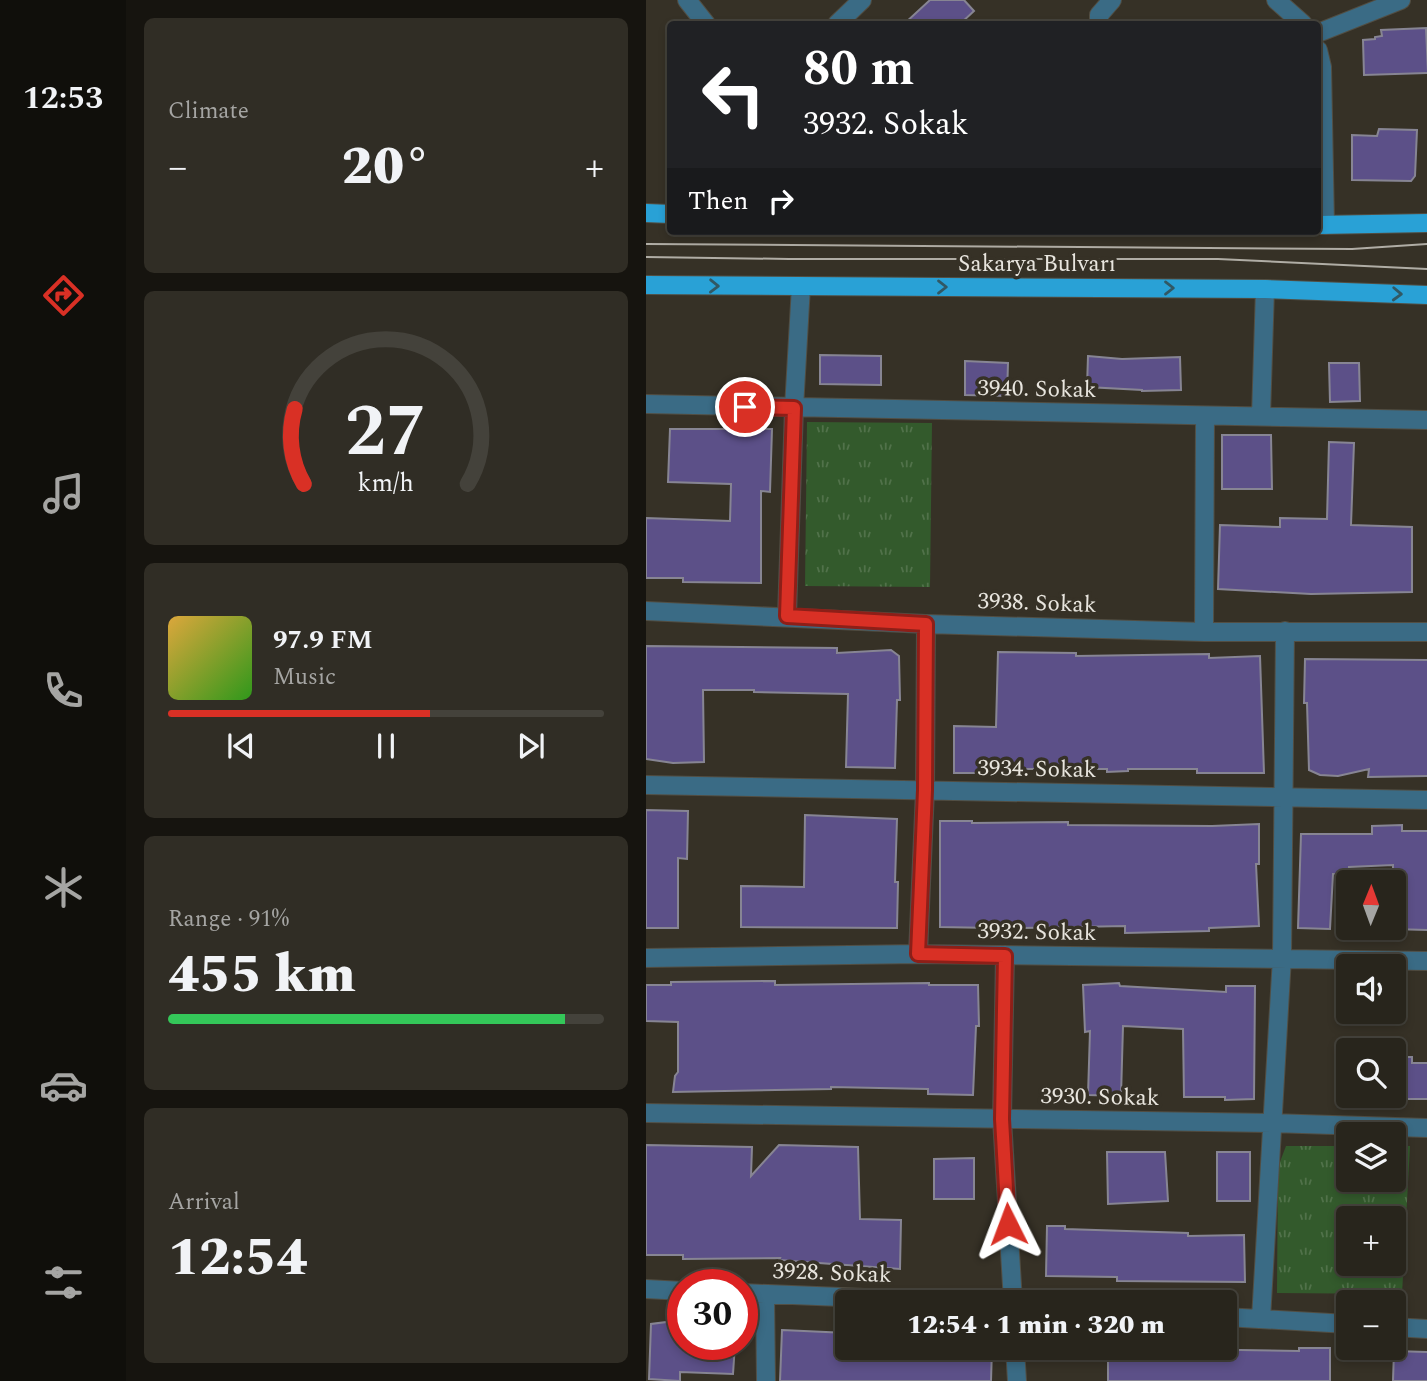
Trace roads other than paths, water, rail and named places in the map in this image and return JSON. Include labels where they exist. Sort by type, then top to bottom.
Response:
[{"type":"main road","points":[[646,214],[667,214]]},
{"type":"main road","points":[[1321,223],[1427,223]]},
{"type":"main road","name":"Sakarya Bulvarı","points":[[646,285],[1265,289],[1427,295]]},
{"type":"street","points":[[687,0],[704,21]]},
{"type":"street","points":[[840,21],[862,0]]},
{"type":"street","points":[[1099,21],[1099,15],[1112,0]]},
{"type":"street","points":[[1276,0],[1300,21]]},
{"type":"street","points":[[1321,32],[1401,0]]},
{"type":"street","points":[[1321,63],[1321,145]]},
{"type":"street","points":[[787,616],[801,286]]},
{"type":"street","points":[[1261,416],[1265,289]]},
{"type":"street","name":"3940. Sokak","points":[[646,404],[1427,420]]},
{"type":"street","points":[[1204,632],[1205,416]]},
{"type":"street","name":"3938. Sokak","points":[[646,611],[926,624],[1204,632],[1427,632]]},
{"type":"street","points":[[918,954],[925,790],[926,624]]},
{"type":"street","points":[[1261,1319],[1282,957],[1285,631]]},
{"type":"street","name":"3934. Sokak","points":[[646,785],[1427,800]]},
{"type":"street","name":"3932. Sokak","points":[[646,958],[918,954],[1427,961]]},
{"type":"street","points":[[1005,956],[1002,1119],[1012,1290]]},
{"type":"street","name":"3930. Sokak","points":[[646,1113],[1427,1128]]},
{"type":"street","points":[[646,1289],[667,1290]]},
{"type":"street","name":"3928. Sokak","points":[[758,1294],[835,1297]]},
{"type":"street","points":[[765,1294],[766,1381]]},
{"type":"street","points":[[1237,1318],[1336,1323]]},
{"type":"street","points":[[1406,1327],[1427,1328]]},
{"type":"street","points":[[1016,1360],[1017,1381]]},
{"type":"tram line","points":[[646,244],[1352,249],[1428,244]]},
{"type":"tram line","points":[[646,257],[1218,259],[1428,269]]}]
